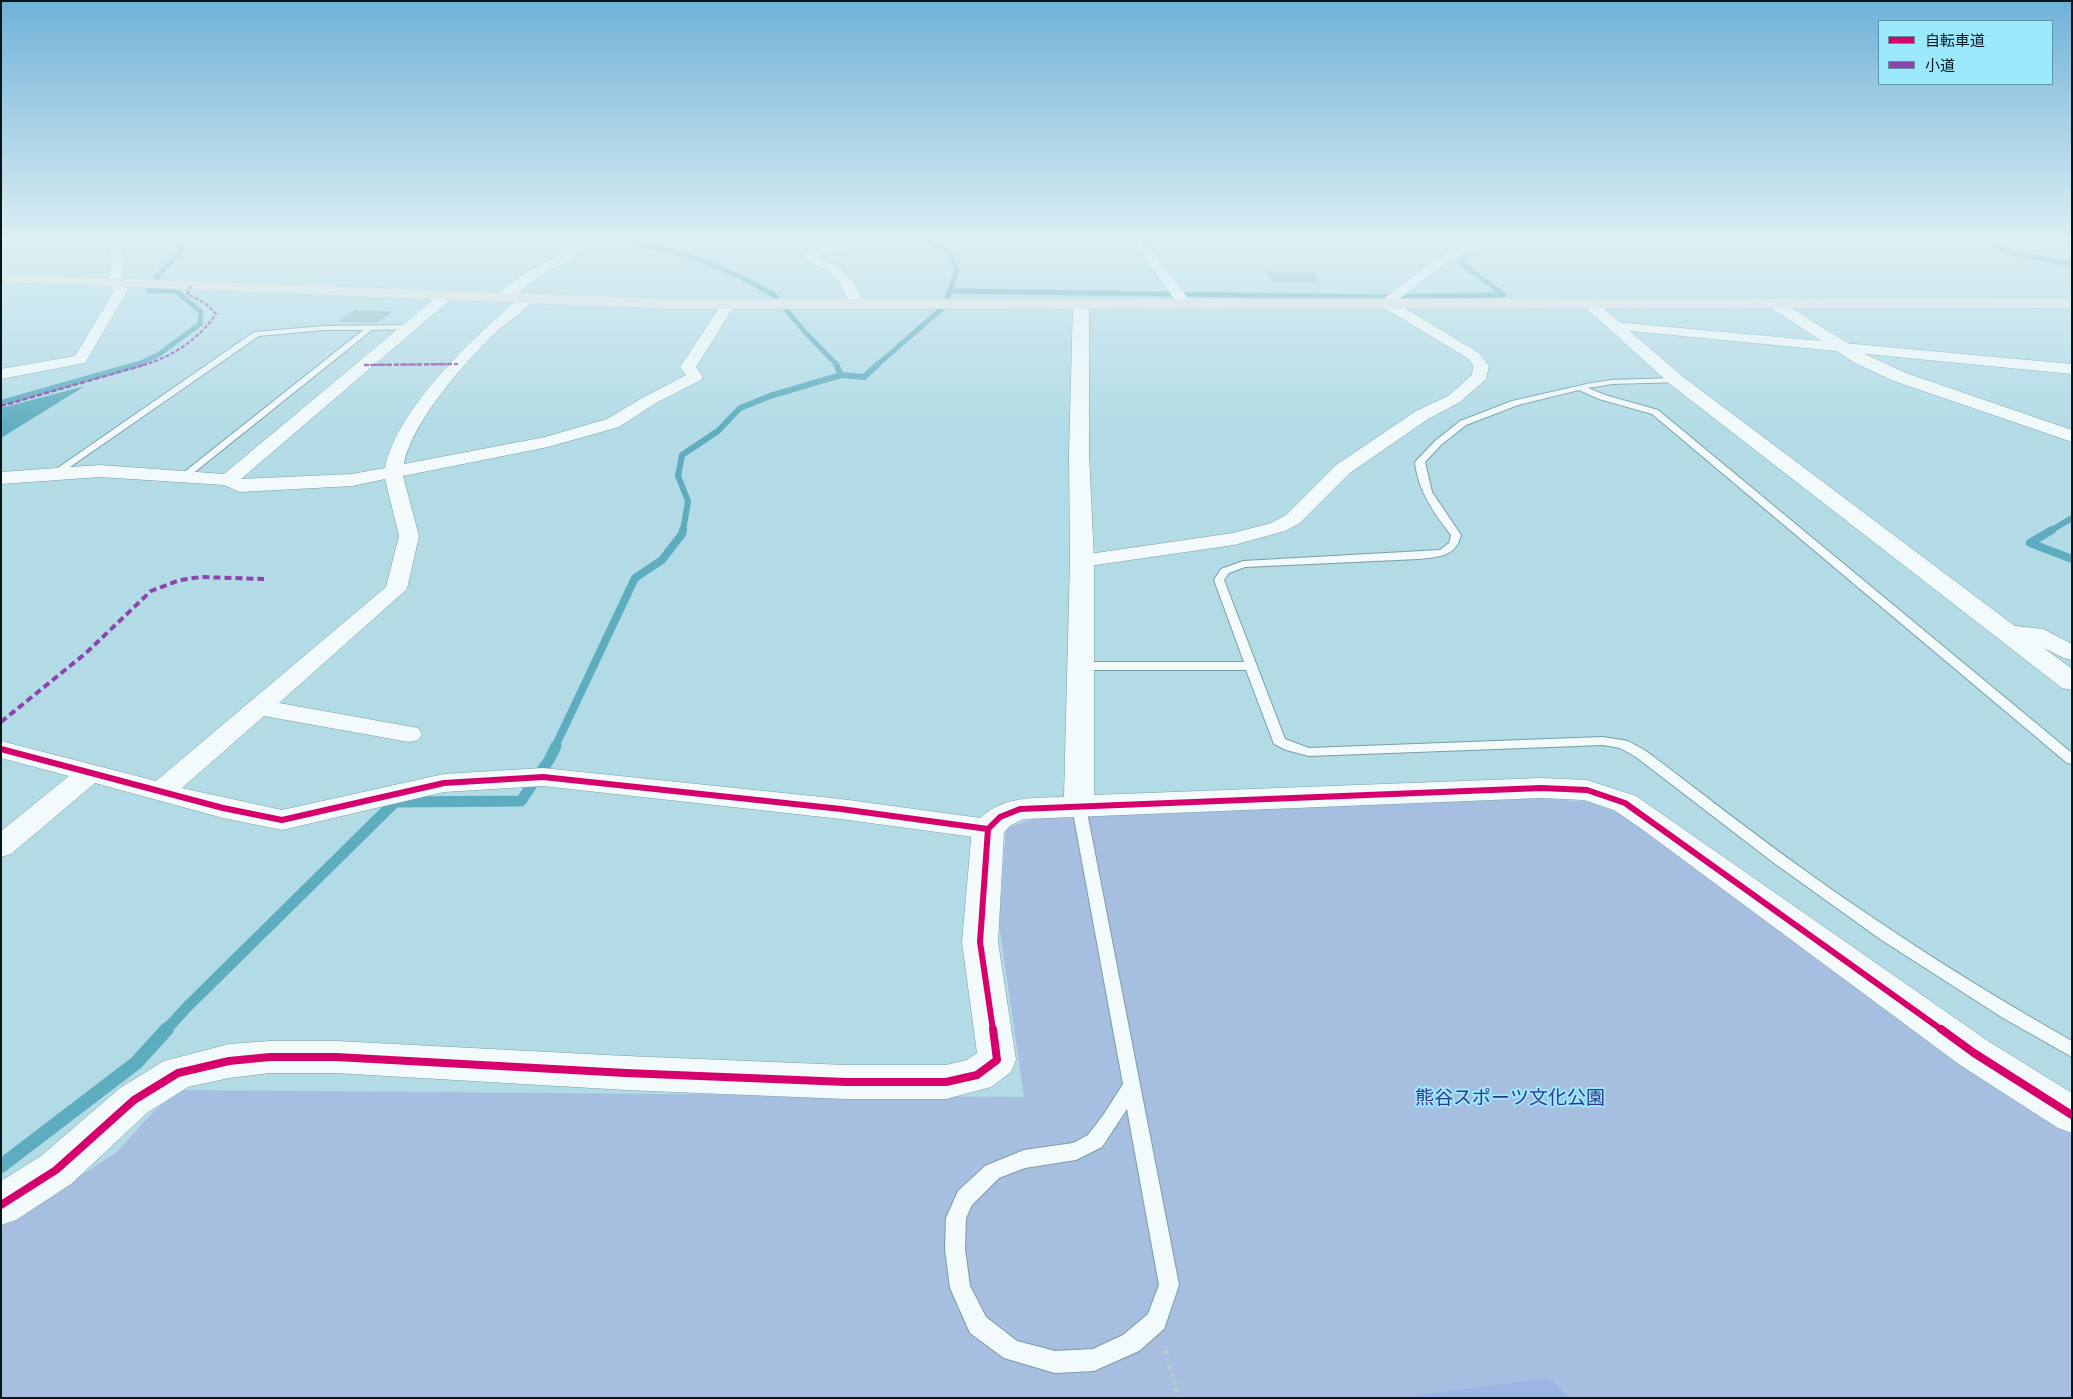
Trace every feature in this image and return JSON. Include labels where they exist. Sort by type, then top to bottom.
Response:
[{"type":"main road","points":[[670,303],[857,305],[1091,303]]},
{"type":"main road","points":[[1344,303],[1389,305],[1721,303]]},
{"type":"street","points":[[1,374],[80,360],[113,303]]},
{"type":"street","points":[[228,480],[437,303]]},
{"type":"street","points":[[161,791],[396,589],[409,536],[393,472],[393,461],[412,424],[428,401],[484,336],[521,303]]},
{"type":"street","points":[[1773,303],[1861,359],[1900,377],[2072,436]]},
{"type":"street","points":[[1079,806],[1082,561],[1079,453],[1081,304]]},
{"type":"street","points":[[1591,304],[1676,380],[2072,682]]},
{"type":"street","points":[[1,478],[100,471],[228,480],[240,486],[352,480],[548,442],[613,423],[650,400],[696,377],[688,367],[728,305]]},
{"type":"street","points":[[1082,561],[1234,539],[1278,527],[1293,519],[1343,469],[1422,415],[1454,399],[1480,376],[1481,366],[1474,356],[1389,305]]},
{"type":"street","points":[[1615,326],[2072,369]]},
{"type":"street","points":[[2006,632],[2035,634],[2072,653]]},
{"type":"street","points":[[258,707],[409,734]]},
{"type":"street","points":[[1,749],[89,773],[282,820],[444,783],[543,777],[841,809],[988,829]]},
{"type":"street","points":[[1,847],[89,773]]},
{"type":"street","points":[[1,1205],[56,1170],[134,1100],[178,1074],[229,1061],[336,1057],[626,1073],[846,1082],[946,1082],[977,1075],[996,1060],[980,942],[988,829],[1000,816],[1020,809],[1079,806],[1462,790],[1541,788],[1587,790],[1625,803],[1654,822],[1974,1053],[2072,1115]]},
{"type":"lane","points":[[54,474],[257,334],[324,328],[409,327]]},
{"type":"lane","points":[[183,477],[370,328]]},
{"type":"lane","points":[[1676,380],[1612,382],[1578,387],[1515,402],[1463,423],[1438,442],[1420,462],[1420,474],[1430,497],[1456,535],[1454,544],[1443,552],[1419,556],[1243,564],[1225,571],[1219,580],[1279,741],[1291,747],[1309,752],[1603,741],[1623,744],[1641,754],[1824,892],[1903,946],[2028,1025],[2072,1050]]},
{"type":"lane","points":[[1578,387],[1602,397],[1655,412],[2072,760]]},
{"type":"lane","points":[[1081,666],[1251,666]]},
{"type":"lane","points":[[1079,806],[1132,1084],[1169,1285],[1156,1321],[1131,1343],[1094,1360],[1055,1362],[1012,1350],[978,1325],[960,1288],[955,1249],[956,1218],[965,1198],[992,1172],[1024,1159],[1076,1151],[1095,1141],[1111,1120],[1132,1084]]},
{"type":"path","points":[[1156,1321],[1179,1398]]},
{"type":"green space","name":"熊谷スポーツ文化公園","points":[[1539,798],[1588,802],[1631,817],[2072,1129],[2072,1398],[1,1398],[1,1227],[117,1152],[155,1110],[183,1090],[1024,1097],[999,924],[1006,828],[1036,818]]},
{"type":"shaded area","points":[[85,386],[1,438],[1,408]]},
{"type":"shaded area","points":[[1549,1378],[1570,1398],[1399,1398]]},
{"type":"building","points":[[355,311],[391,312],[377,322],[340,321]]},
{"type":"waterway","points":[[137,365],[158,355],[200,324],[201,312],[191,303]]},
{"type":"waterway","points":[[781,303],[804,331],[837,365]]},
{"type":"waterway","points":[[877,365],[944,307],[945,303]]},
{"type":"waterway","points":[[836,364],[841,375]]},
{"type":"waterway","points":[[841,375],[864,377],[878,364]]},
{"type":"waterway","points":[[1,403],[137,365]]},
{"type":"waterway","points":[[683,531],[688,501],[678,476],[682,455],[718,431],[740,408],[770,396],[841,375]]},
{"type":"waterway","points":[[2050,531],[2072,518]]},
{"type":"waterway","points":[[555,747],[635,578],[662,560],[683,530]]},
{"type":"waterway","points":[[2052,530],[2030,543],[2072,559]]},
{"type":"waterway","points":[[166,1030],[395,802],[521,801],[549,760],[556,746]]},
{"type":"waterway","points":[[1,1166],[136,1063],[167,1029]]},
{"type":"marked path","points":[[1,406],[158,361],[189,343],[207,327],[216,314],[205,303]]},
{"type":"marked path","points":[[364,365],[460,364]]},
{"type":"marked path","points":[[1,722],[86,653],[151,591],[180,580],[201,577],[264,579]]},
{"type":"cycle path","points":[[1,749],[223,808],[282,820],[444,783],[543,777],[841,809],[988,829]]},
{"type":"cycle path","points":[[1,1205],[56,1170],[134,1100],[178,1073],[229,1061],[270,1057],[336,1057],[626,1073],[846,1082],[946,1082],[977,1075],[997,1060],[980,942],[988,829],[1000,817],[1020,809],[1462,790],[1541,788],[1587,790],[1625,803],[1654,822],[1974,1053],[2072,1115]]}]
